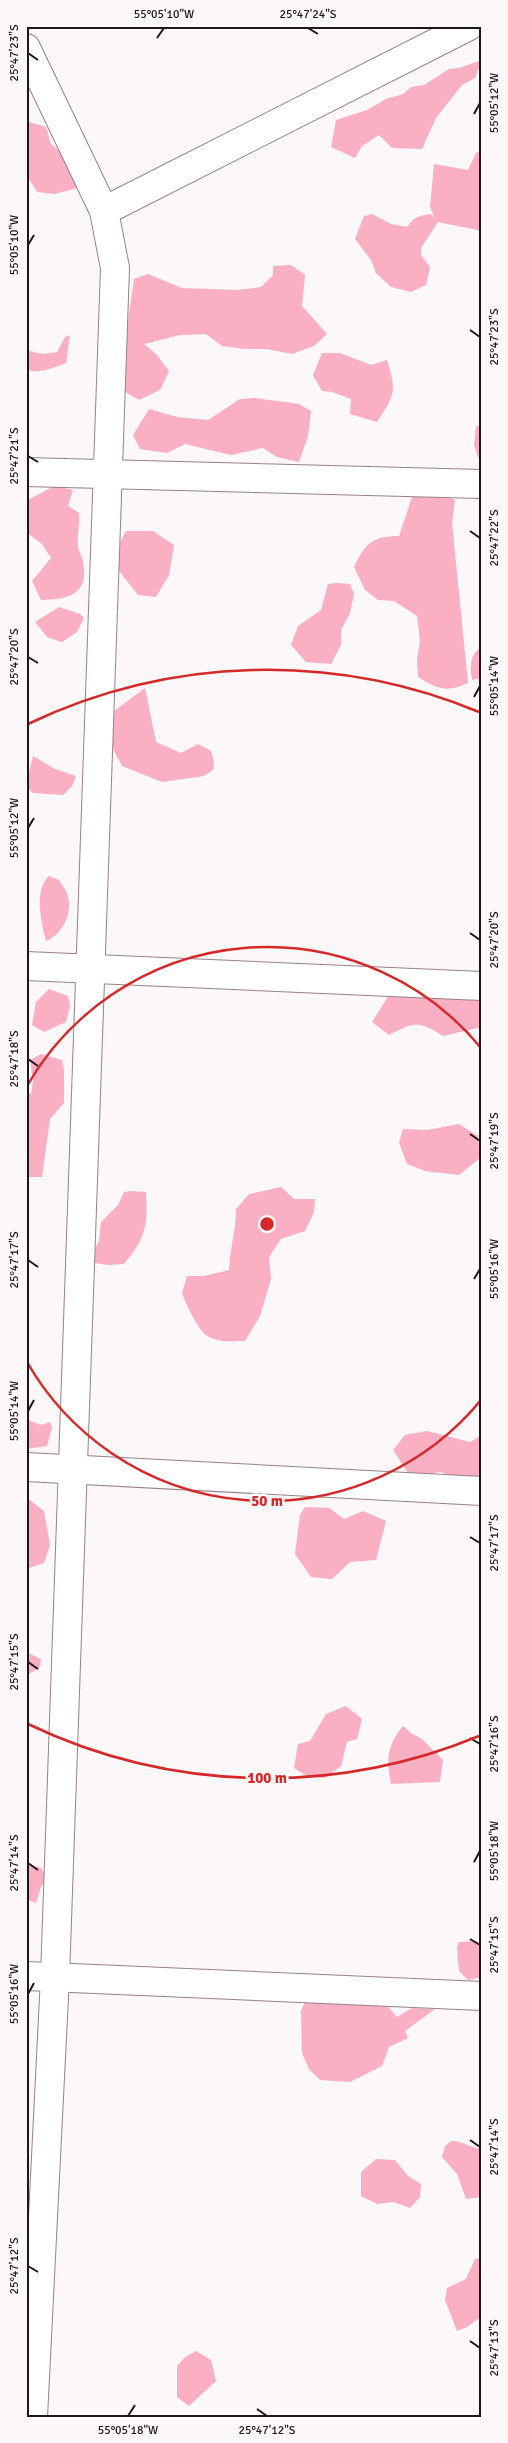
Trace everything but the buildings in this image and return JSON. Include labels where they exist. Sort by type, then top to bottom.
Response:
[{"type":"street","points":[[104,211],[469,26]]},
{"type":"street","points":[[26,48],[104,211],[115,268],[89,969],[56,1977],[33,2417]]},
{"type":"street","points":[[26,472],[482,484]]},
{"type":"street","points":[[26,966],[482,986]]},
{"type":"street","points":[[26,1467],[482,1491]]},
{"type":"street","points":[[26,1976],[482,1996]]},
{"type":"shaded area","points":[[482,60],[475,78],[462,85],[436,118],[422,149],[392,148],[379,135],[362,146],[355,158],[331,147],[336,120],[367,110],[386,99],[403,94],[411,87],[424,85],[449,69],[459,68]]},
{"type":"shaded area","points":[[26,121],[46,127],[51,144],[69,159],[77,188],[55,194],[37,192],[26,174]]},
{"type":"shaded area","points":[[482,150],[482,231],[438,222],[421,248],[421,255],[430,267],[426,285],[411,292],[391,287],[376,273],[371,260],[355,239],[364,216],[372,214],[391,224],[407,227],[414,219],[423,215],[431,214],[435,219],[430,207],[434,164],[468,170],[476,153]]},
{"type":"shaded area","points":[[291,265],[305,275],[302,306],[327,334],[314,346],[292,354],[266,349],[222,346],[206,334],[180,335],[144,344],[157,355],[169,371],[160,390],[139,400],[118,388],[134,279],[148,274],[182,288],[237,290],[261,287],[273,275],[273,266]]},
{"type":"shaded area","points":[[70,335],[66,363],[41,371],[26,369],[26,350],[42,354],[57,352],[65,337]]},
{"type":"shaded area","points":[[322,353],[340,353],[371,365],[387,360],[393,387],[391,399],[377,422],[350,414],[351,399],[332,392],[322,391],[313,375]]},
{"type":"shaded area","points":[[255,398],[299,404],[311,411],[308,436],[299,462],[277,457],[263,448],[231,455],[185,444],[167,453],[140,449],[133,435],[149,409],[177,417],[208,420],[240,399]]},
{"type":"shaded area","points":[[482,424],[482,458],[478,457],[474,445],[476,427]]},
{"type":"shaded area","points":[[54,486],[73,490],[68,506],[79,513],[78,547],[84,570],[83,580],[81,587],[69,596],[41,600],[32,581],[51,558],[42,544],[26,532],[26,501]]},
{"type":"shaded area","points":[[432,490],[455,500],[452,523],[468,683],[448,689],[437,687],[418,677],[417,659],[420,641],[417,616],[394,601],[378,600],[365,590],[354,567],[362,552],[370,543],[390,536],[399,536],[413,494]]},
{"type":"shaded area","points":[[126,531],[153,531],[174,545],[169,575],[156,597],[138,595],[116,567],[117,548]]},
{"type":"shaded area","points":[[328,584],[350,584],[354,594],[350,613],[341,630],[341,645],[331,664],[306,662],[291,645],[298,626],[321,610]]},
{"type":"shaded area","points":[[59,607],[80,614],[84,618],[77,632],[62,642],[47,637],[35,622]]},
{"type":"shaded area","points":[[482,647],[482,678],[472,680],[471,666],[473,657]]},
{"type":"shaded area","points":[[145,688],[156,742],[181,753],[198,744],[211,751],[214,762],[213,770],[204,776],[162,782],[122,766],[114,751],[110,730],[114,711]]},
{"type":"shaded area","points":[[33,756],[55,769],[76,776],[72,786],[63,795],[33,793],[26,786]]},
{"type":"shaded area","points":[[49,876],[59,880],[64,887],[69,901],[69,908],[62,928],[57,934],[46,941],[41,917],[40,898],[44,882]]},
{"type":"shaded area","points":[[397,982],[482,997],[482,1027],[443,1036],[427,1027],[411,1025],[389,1035],[372,1022]]},
{"type":"shaded area","points":[[49,989],[68,996],[70,1006],[66,1022],[44,1032],[32,1025],[36,1002]]},
{"type":"shaded area","points":[[41,1054],[62,1060],[64,1103],[50,1119],[42,1177],[26,1177],[26,1139],[28,1136],[26,1092],[31,1094],[33,1081],[30,1060]]},
{"type":"shaded area","points":[[459,1124],[478,1136],[480,1158],[459,1175],[425,1171],[407,1164],[399,1142],[403,1129],[427,1130]]},
{"type":"shaded area","points":[[281,1187],[294,1199],[315,1199],[314,1212],[305,1231],[281,1239],[269,1257],[271,1279],[260,1316],[245,1341],[225,1341],[210,1338],[196,1322],[182,1293],[187,1276],[204,1276],[229,1270],[236,1209],[249,1194]]},
{"type":"shaded area","points":[[124,1192],[146,1192],[146,1222],[137,1246],[124,1264],[108,1265],[88,1262],[99,1241],[101,1222],[118,1205]]},
{"type":"shaded area","points":[[26,1419],[41,1425],[50,1422],[52,1428],[47,1446],[26,1449]]},
{"type":"shaded area","points":[[427,1431],[470,1442],[482,1435],[482,1485],[440,1472],[412,1479],[393,1450],[405,1435]]},
{"type":"shaded area","points":[[26,1497],[44,1511],[50,1545],[44,1563],[29,1568],[26,1566]]},
{"type":"shaded area","points":[[305,1507],[329,1508],[344,1519],[363,1511],[386,1521],[376,1560],[350,1562],[332,1579],[311,1577],[295,1554],[300,1515]]},
{"type":"shaded area","points":[[26,1652],[41,1659],[40,1667],[26,1676]]},
{"type":"shaded area","points":[[346,1706],[362,1719],[357,1739],[347,1742],[341,1766],[325,1778],[307,1776],[294,1768],[298,1744],[310,1741],[326,1714]]},
{"type":"shaded area","points":[[403,1726],[422,1739],[443,1760],[440,1782],[391,1784],[389,1753],[394,1740]]},
{"type":"shaded area","points":[[26,1864],[41,1868],[48,1878],[41,1887],[36,1903],[26,1899]]},
{"type":"shaded area","points":[[475,1941],[482,1944],[482,1977],[468,1980],[459,1971],[457,1948],[459,1942]]},
{"type":"shaded area","points":[[309,1992],[384,2002],[397,2017],[412,2008],[435,2009],[405,2031],[408,2038],[389,2047],[382,2066],[350,2082],[320,2080],[309,2069],[302,2053],[301,2011]]},
{"type":"shaded area","points":[[451,2141],[482,2149],[482,2197],[466,2199],[457,2174],[442,2157],[445,2146]]},
{"type":"shaded area","points":[[376,2159],[395,2160],[408,2176],[421,2184],[420,2197],[410,2208],[393,2202],[377,2204],[361,2196],[361,2172]]},
{"type":"shaded area","points":[[482,2258],[482,2316],[467,2327],[457,2331],[445,2300],[447,2288],[466,2279],[475,2259]]},
{"type":"shaded area","points":[[196,2351],[211,2360],[216,2381],[189,2406],[177,2397],[177,2366],[185,2357]]}]
